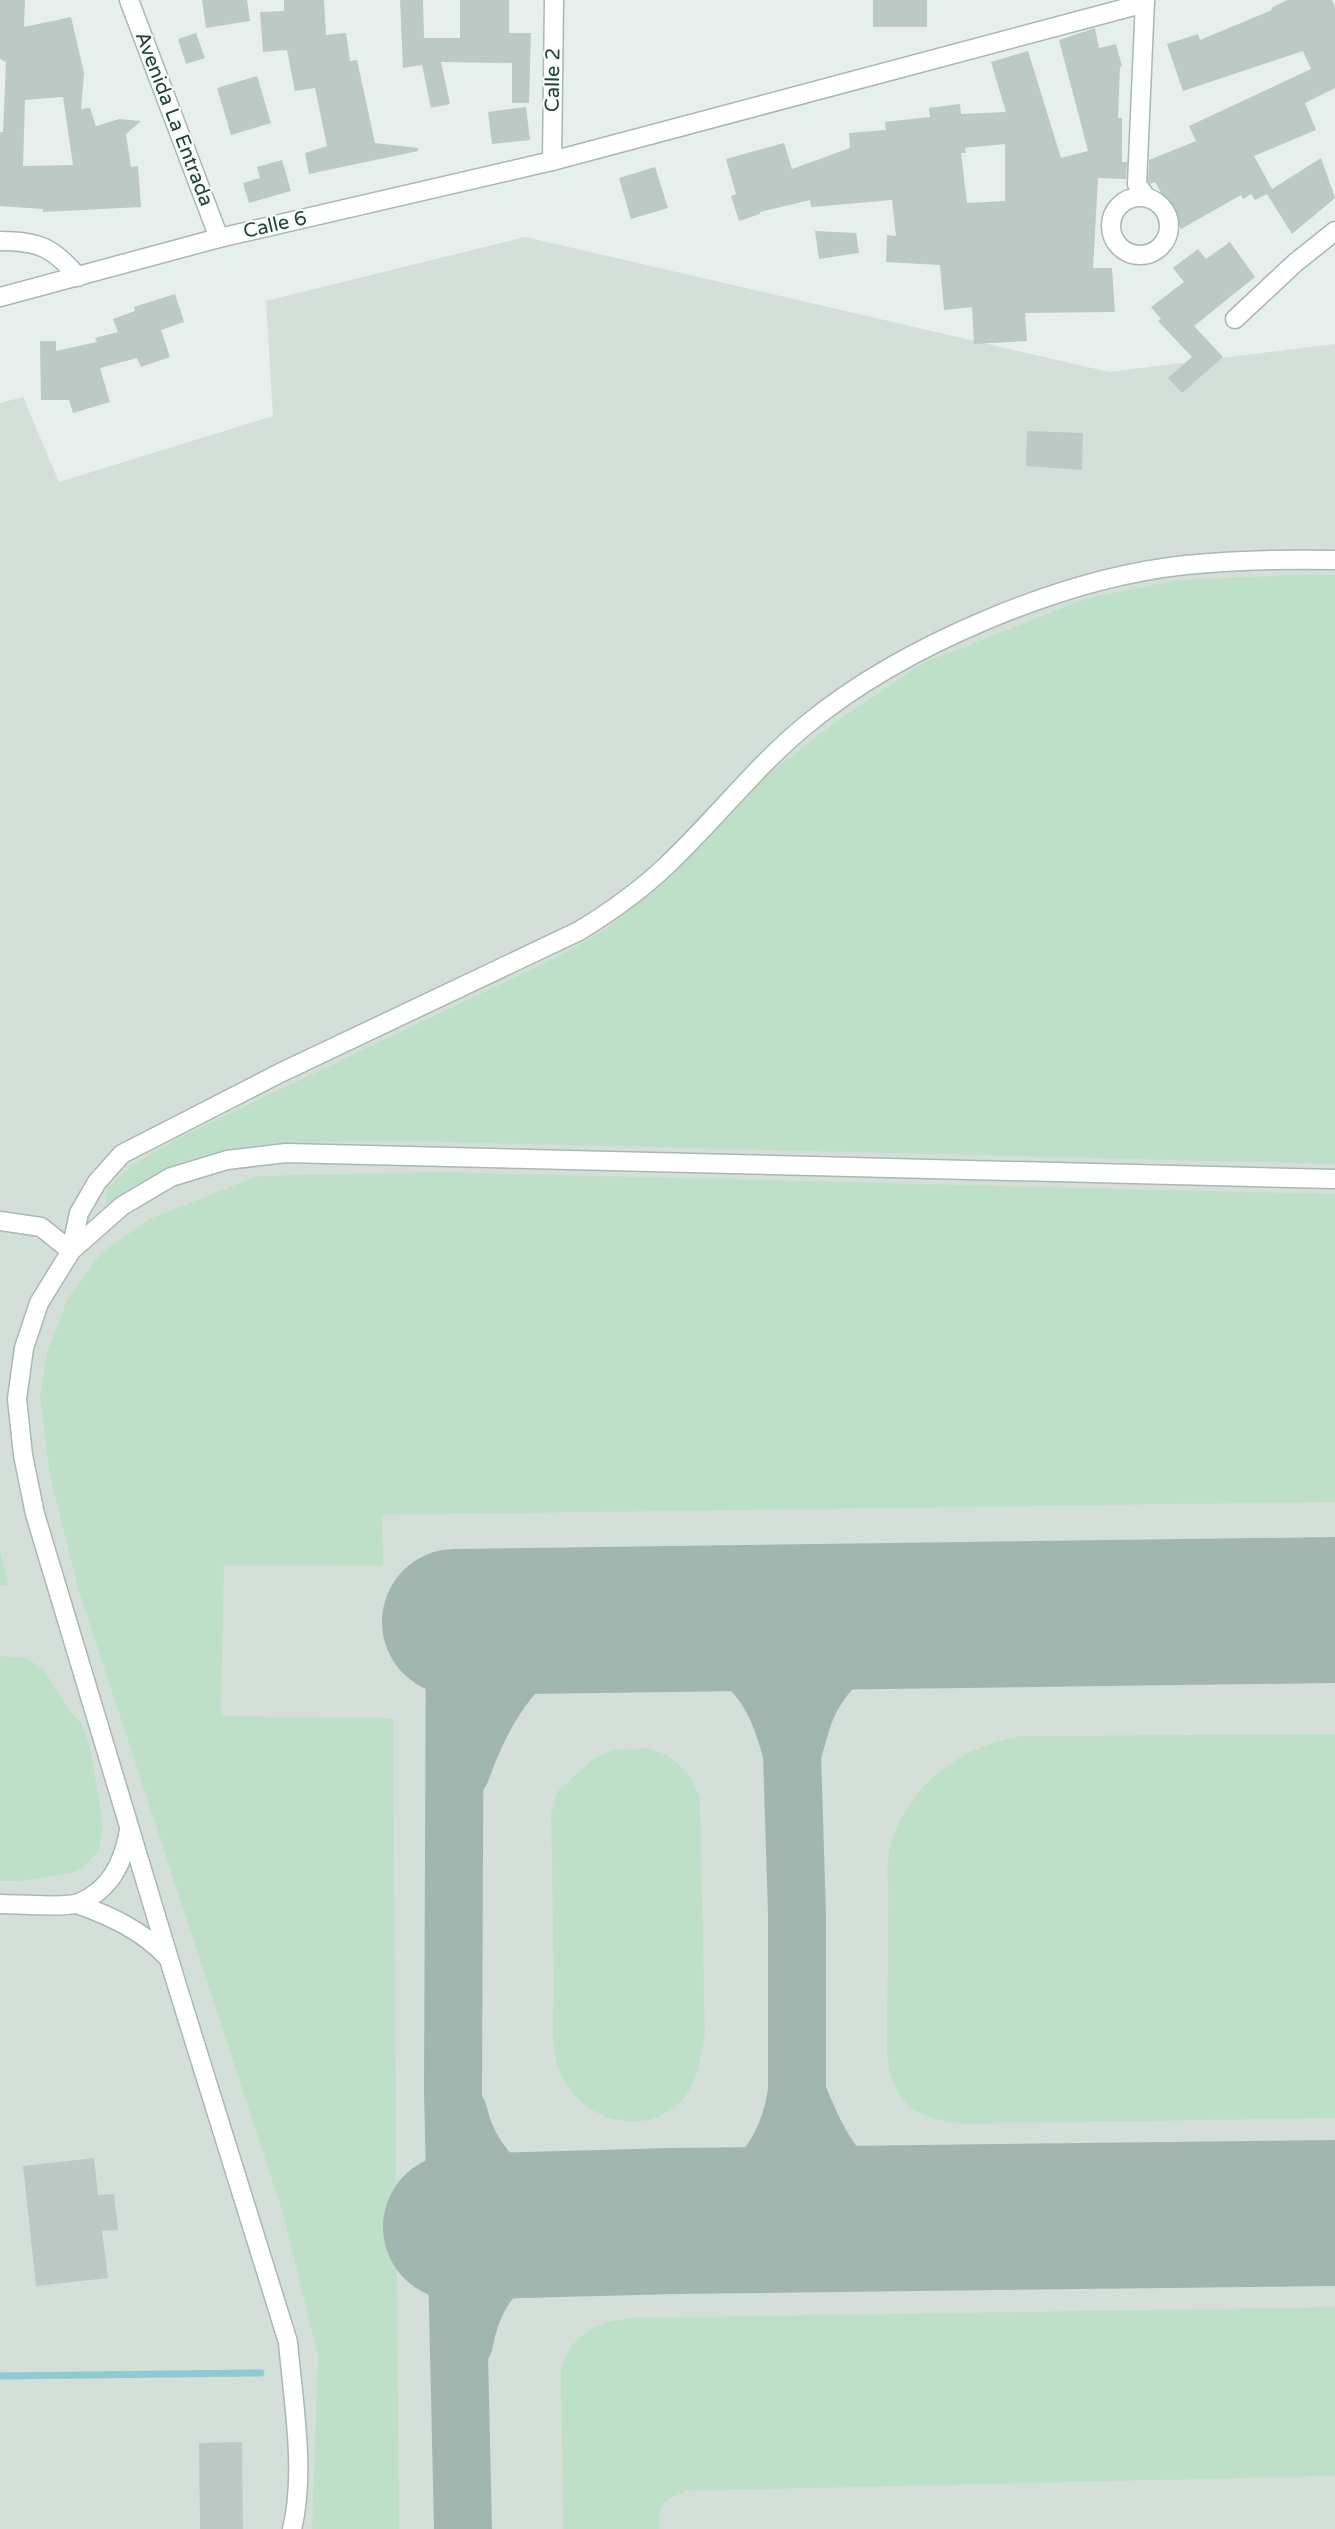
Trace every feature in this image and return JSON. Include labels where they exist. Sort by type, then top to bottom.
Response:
[{"type":"street","name":"Avenida La Entrada","points":[[129,0],[219,238]]},
{"type":"street","name":"Calle 2","points":[[552,161],[554,0]]},
{"type":"street","name":"Calle 6","points":[[0,297],[219,238],[552,161],[1145,1]]},
{"type":"street","points":[[1145,1],[1137,184],[1146,197]]},
{"type":"street","points":[[1235,319],[1295,263],[1335,231]]},
{"type":"street","points":[[0,241],[28,241],[61,256],[78,277]]},
{"type":"street","points":[[71,1251],[79,1213],[97,1182],[122,1154],[280,1073],[579,932],[612,911],[665,867],[805,726],[843,697],[892,667],[1012,609],[1095,583],[1185,565],[1335,560]]},
{"type":"street","points":[[292,2529],[296,2511],[296,2451],[288,2342],[169,1959],[35,1514],[22,1455],[17,1400],[27,1336],[39,1303],[71,1251],[122,1206],[171,1178],[227,1160],[286,1153],[383,1153],[1335,1179]]},
{"type":"street","points":[[0,1221],[41,1227],[71,1251]]},
{"type":"street","points":[[77,1904],[104,1887],[118,1871],[125,1854],[130,1826]]},
{"type":"street","points":[[0,1904],[77,1904],[105,1914],[127,1926],[153,1942],[169,1959]]},
{"type":"shaded area","points":[[525,237],[1109,372],[1335,344],[1335,2529],[0,2529],[0,403],[23,397],[59,482],[273,416],[266,301]]},
{"type":"green space","points":[[1335,575],[1335,1164],[397,1141],[318,1142],[239,1148],[187,1160],[156,1174],[106,1204],[107,1188],[134,1164],[181,1137],[559,956],[606,929],[659,883],[748,790],[830,726],[923,663],[1088,598],[1178,580]]},
{"type":"green space","points":[[438,1172],[1335,1194],[1335,1502],[382,1515],[383,1566],[224,1565],[221,1716],[393,1718],[399,2529],[312,2529],[318,2355],[282,2210],[78,1588],[50,1476],[40,1397],[47,1352],[68,1298],[102,1252],[152,1218],[257,1176]]},
{"type":"green space","points":[[0,1551],[9,1586],[0,1585]]},
{"type":"green space","points":[[0,1656],[26,1658],[43,1669],[72,1714],[81,1722],[90,1746],[103,1825],[99,1850],[83,1868],[72,1873],[23,1881],[0,1881]]},
{"type":"green space","points":[[1335,1734],[1335,2118],[962,2124],[931,2118],[908,2105],[894,2083],[887,2053],[887,1869],[890,1847],[898,1825],[909,1805],[939,1772],[978,1749],[1022,1736]]},
{"type":"green space","points":[[645,1748],[673,1759],[680,1765],[700,1798],[705,2035],[692,2085],[678,2105],[654,2118],[621,2121],[605,2117],[578,2099],[560,2072],[555,2056],[551,1814],[557,1792],[594,1758],[613,1750]]},
{"type":"green space","points":[[1335,2307],[1335,2476],[685,2491],[665,2501],[659,2516],[659,2529],[563,2529],[561,2370],[565,2358],[578,2339],[607,2322],[631,2318]]},
{"type":"building","points":[[0,0],[25,0],[24,27],[71,17],[84,73],[81,109],[90,108],[96,126],[119,119],[141,121],[126,134],[131,167],[138,166],[141,207],[43,212],[43,209],[0,206],[0,132],[3,132],[6,62],[0,59]],"holes":[[[63,97],[73,165],[23,166],[25,100]]]},
{"type":"building","points":[[202,0],[247,0],[250,21],[206,28]]},
{"type":"building","points":[[284,0],[324,0],[326,35],[346,33],[350,61],[357,60],[375,143],[418,148],[418,151],[309,174],[305,153],[327,146],[315,88],[295,91],[287,50],[263,52],[260,12],[284,11]]},
{"type":"building","points":[[400,0],[423,0],[424,38],[460,38],[460,0],[509,0],[509,33],[531,33],[529,103],[512,103],[512,63],[441,62],[450,104],[431,108],[422,65],[403,68]]},
{"type":"building","points":[[873,0],[927,0],[927,27],[873,27]]},
{"type":"building","points":[[1287,0],[1332,0],[1335,7],[1335,88],[1305,103],[1316,130],[1254,156],[1272,189],[1321,158],[1335,198],[1292,234],[1267,194],[1255,200],[1251,194],[1243,199],[1241,195],[1181,229],[1155,182],[1150,184],[1148,181],[1149,160],[1196,141],[1189,126],[1311,69],[1303,51],[1183,91],[1167,44],[1198,34],[1200,40],[1272,10],[1271,8]]},
{"type":"building","points":[[1095,28],[1099,48],[1116,44],[1122,66],[1120,67],[1118,118],[1122,118],[1122,162],[1127,162],[1126,179],[1098,178],[1093,268],[1112,268],[1115,312],[1025,313],[1027,341],[974,344],[972,307],[944,310],[940,265],[886,262],[887,235],[896,236],[892,200],[811,207],[810,200],[760,212],[760,214],[739,221],[731,196],[736,194],[726,159],[784,143],[792,169],[850,148],[849,133],[886,130],[885,122],[930,117],[929,108],[960,104],[961,114],[1006,112],[991,62],[1028,51],[1061,158],[1088,151],[1059,40]],"holes":[[[1005,144],[1005,201],[967,203],[961,153],[966,153],[965,148]]]},
{"type":"building","points":[[196,33],[205,58],[186,64],[178,39]]},
{"type":"building","points":[[257,76],[271,123],[231,135],[217,88]]},
{"type":"building","points":[[526,107],[530,140],[492,144],[488,112]]},
{"type":"building","points":[[282,160],[291,191],[249,203],[243,183],[260,178],[257,167]]},
{"type":"building","points":[[655,167],[668,208],[631,219],[619,178]]},
{"type":"building","points":[[815,231],[856,233],[859,253],[819,259]]},
{"type":"building","points":[[1230,242],[1255,277],[1194,326],[1223,357],[1182,393],[1168,378],[1192,357],[1158,321],[1161,319],[1151,307],[1184,282],[1173,268],[1198,249],[1206,259]]},
{"type":"building","points":[[175,294],[184,322],[161,330],[170,357],[141,367],[137,358],[100,368],[110,402],[73,413],[69,400],[41,400],[40,341],[56,341],[56,351],[97,342],[95,338],[118,332],[113,319],[135,311],[134,307]]},
{"type":"building","points":[[1027,431],[1083,433],[1082,470],[1026,466]]},
{"type":"building","points":[[94,2158],[98,2195],[114,2194],[118,2230],[102,2231],[108,2278],[36,2286],[23,2166]]},
{"type":"building","points":[[242,2442],[243,2529],[200,2529],[199,2443]]},
{"type":"waterway","points":[[0,2376],[261,2373]]},
{"type":"taxiway","points":[[682,1619],[724,1647],[754,1673],[776,1706],[792,1754],[806,1709],[821,1682],[853,1647],[889,1616]]},
{"type":"taxiway","points":[[461,1771],[481,1724],[506,1683],[539,1649],[582,1620]]},
{"type":"taxiway","points":[[455,1622],[453,2090],[463,2529]]},
{"type":"taxiway","points":[[672,2221],[720,2204],[757,2178],[771,2161],[782,2142],[791,2119],[797,2092],[797,1915],[792,1754]]},
{"type":"taxiway","points":[[797,2092],[821,2144],[833,2164],[848,2180],[865,2193],[886,2204],[941,2219]]},
{"type":"taxiway","points":[[458,2112],[466,2137],[478,2159],[511,2193],[555,2214],[604,2223]]},
{"type":"taxiway","points":[[464,2343],[471,2315],[495,2274],[532,2248],[554,2238],[604,2223]]},
{"type":"runway","points":[[455,1622],[1335,1610]]},
{"type":"runway","points":[[456,2227],[672,2221],[1335,2213]]}]
